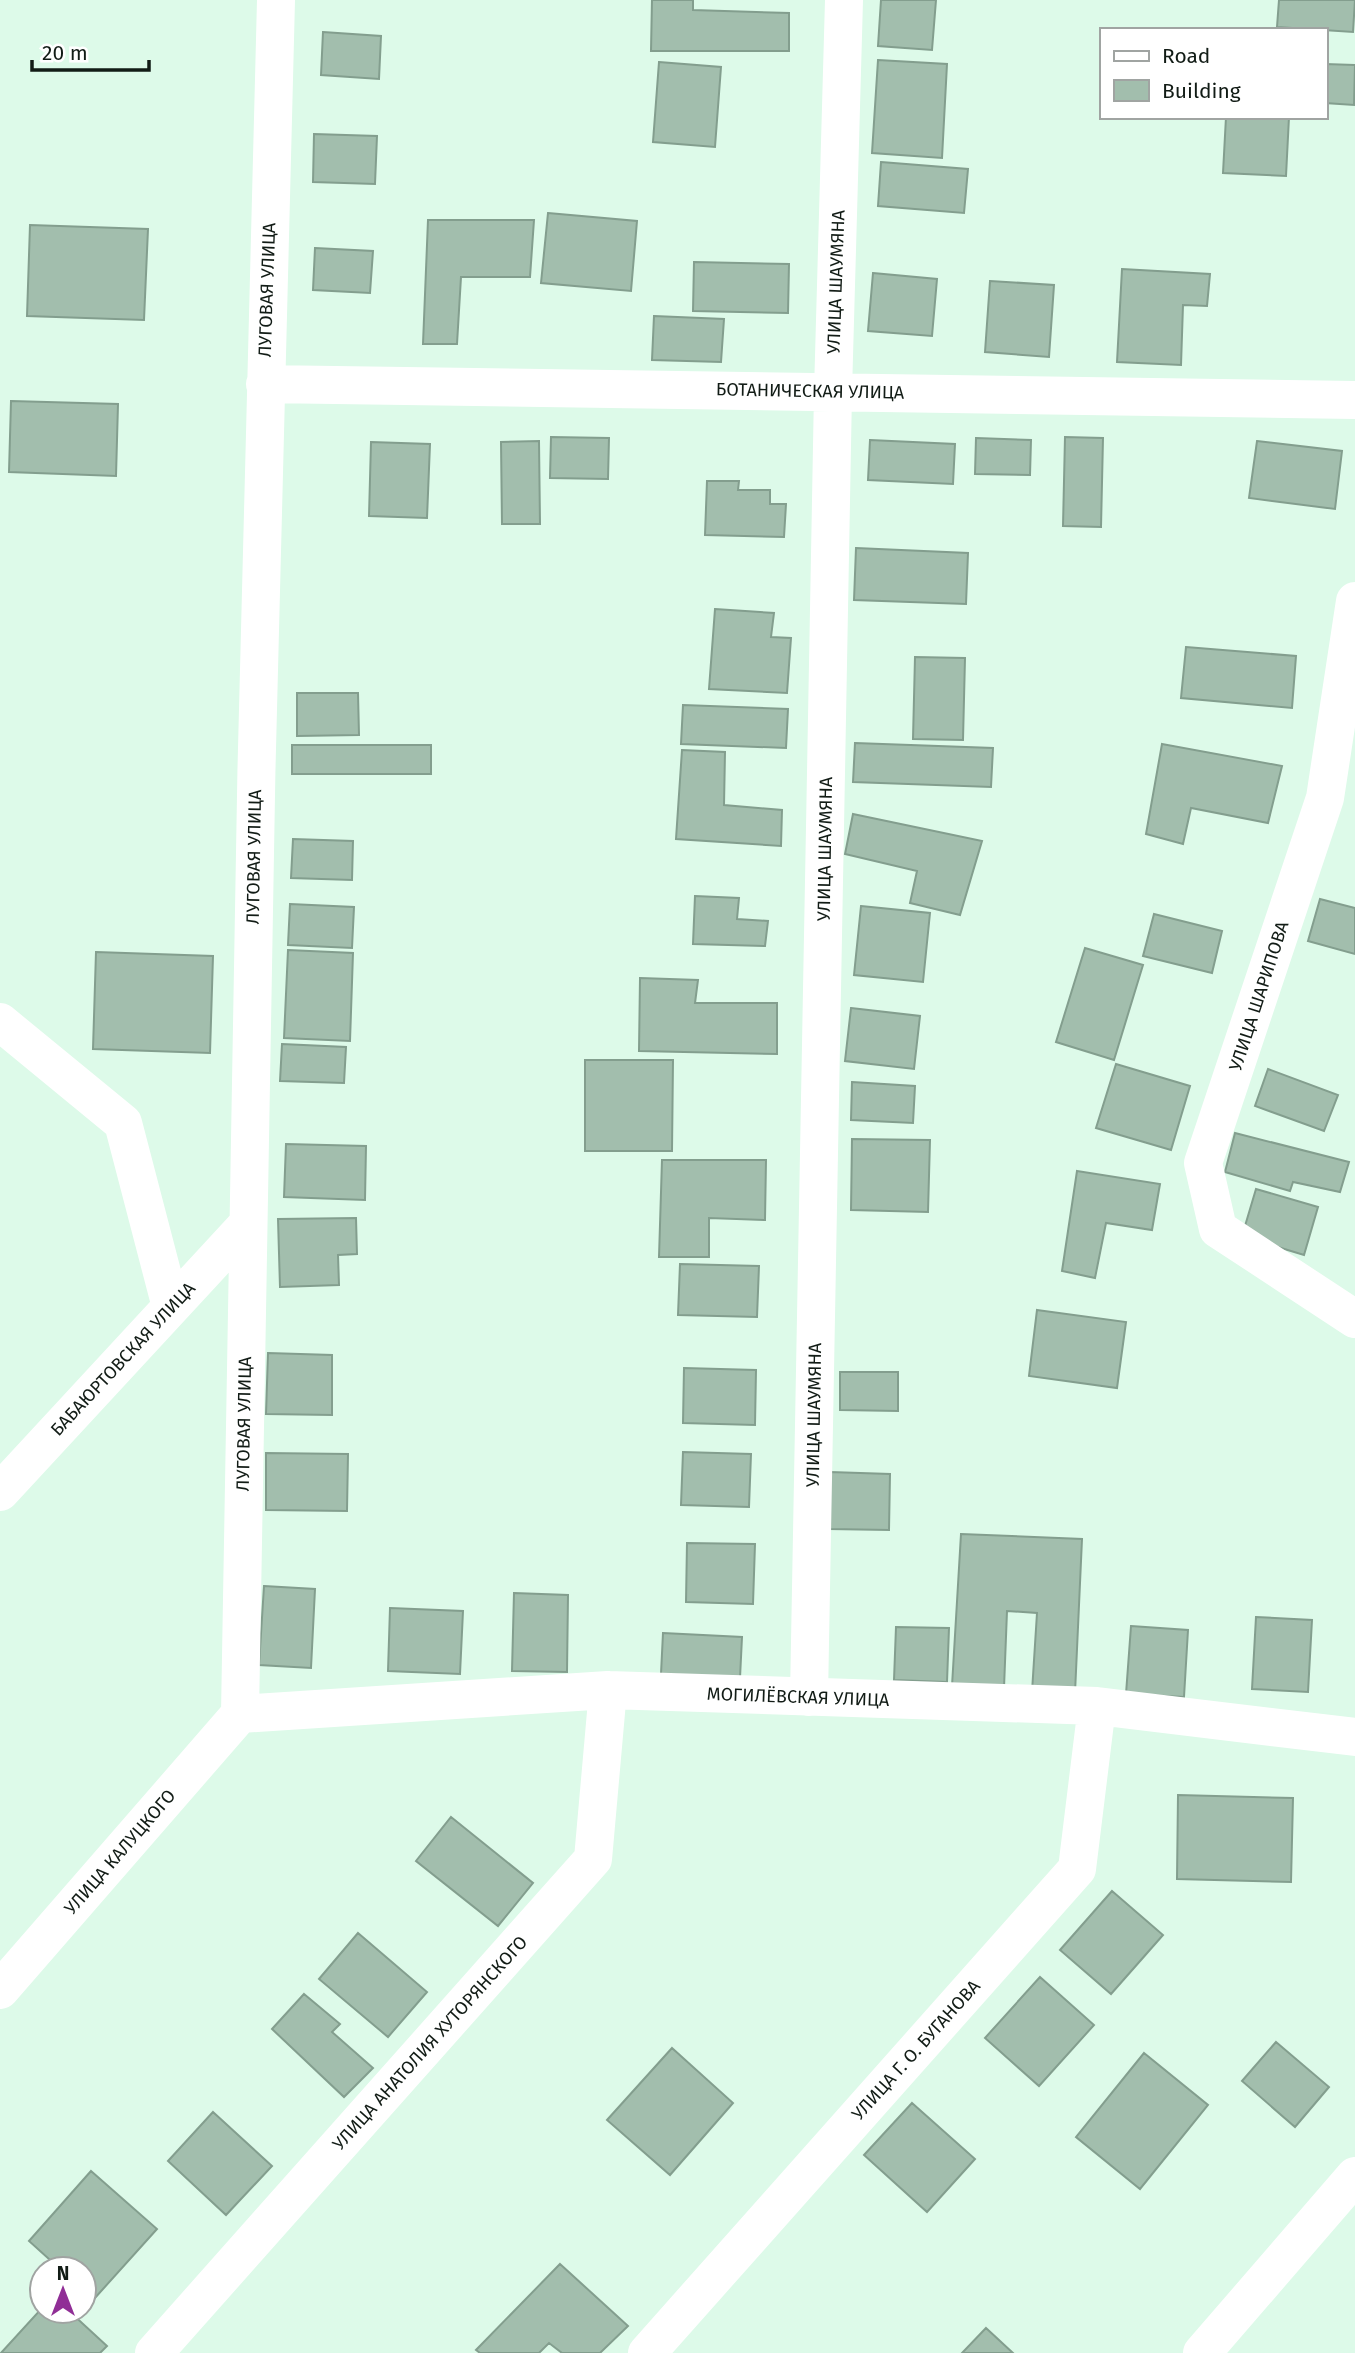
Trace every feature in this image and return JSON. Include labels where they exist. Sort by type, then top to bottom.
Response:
[{"type":"street","name":"ЛУГОВАЯ УЛИЦА","points":[[240,1714],[247,1225],[276,0]]},
{"type":"street","name":"УЛИЦА ШАУМЯНА","points":[[809,1697],[833,392],[844,0]]},
{"type":"street","name":"БОТАНИЧЕСКАЯ УЛИЦА","points":[[265,384],[1355,400]]},
{"type":"street","name":"УЛИЦА ШАРИПОВА","points":[[1355,601],[1325,798],[1203,1163],[1218,1229],[1355,1319]]},
{"type":"street","points":[[0,1022],[122,1123],[171,1307]]},
{"type":"street","name":"БАБАЮРТОВСКАЯ УЛИЦА","points":[[0,1492],[247,1225]]},
{"type":"street","name":"МОГИЛЁВСКАЯ УЛИЦА","points":[[240,1714],[608,1690],[1097,1706],[1355,1737]]},
{"type":"street","name":"УЛИЦА АНАТОЛИЯ ХУТОРЯНСКОГО","points":[[154,2353],[593,1859],[608,1690]]},
{"type":"street","name":"УЛИЦА Г. О. БУГАНОВА","points":[[647,2353],[1077,1869],[1097,1706]]},
{"type":"street","name":"УЛИЦА КАЛУЦКОГО","points":[[0,1990],[240,1714]]},
{"type":"street","points":[[1202,2353],[1355,2176]]},
{"type":"building","points":[[652,0],[693,0],[693,10],[789,13],[789,51],[651,51]]},
{"type":"building","points":[[881,0],[936,0],[932,50],[878,46]]},
{"type":"building","points":[[1279,0],[1355,0],[1353,32],[1327,30],[1327,28],[1277,27]]},
{"type":"building","points":[[323,32],[381,36],[379,79],[321,75]]},
{"type":"building","points":[[878,60],[947,64],[942,158],[872,153]]},
{"type":"building","points":[[659,62],[721,67],[715,147],[653,142]]},
{"type":"building","points":[[1327,64],[1355,65],[1354,105],[1327,103]]},
{"type":"building","points":[[1226,119],[1289,119],[1286,176],[1223,173]]},
{"type":"building","points":[[314,134],[377,136],[375,184],[313,182]]},
{"type":"building","points":[[881,162],[968,169],[964,213],[878,206]]},
{"type":"building","points":[[548,213],[637,221],[631,291],[541,283]]},
{"type":"building","points":[[428,220],[534,220],[530,277],[461,277],[457,344],[423,344]]},
{"type":"building","points":[[30,225],[148,229],[144,320],[27,316]]},
{"type":"building","points":[[315,248],[373,251],[370,293],[313,290]]},
{"type":"building","points":[[694,262],[789,264],[788,313],[693,311]]},
{"type":"building","points":[[1122,269],[1210,274],[1207,306],[1183,305],[1181,365],[1117,362]]},
{"type":"building","points":[[873,273],[937,279],[932,336],[868,331]]},
{"type":"building","points":[[990,281],[1054,285],[1049,357],[985,352]]},
{"type":"building","points":[[654,316],[724,319],[721,362],[652,360]]},
{"type":"building","points":[[11,401],[118,404],[116,476],[9,472]]},
{"type":"building","points":[[551,437],[609,438],[608,479],[550,478]]},
{"type":"building","points":[[1065,437],[1103,438],[1101,527],[1063,526]]},
{"type":"building","points":[[976,438],[1031,440],[1030,475],[975,474]]},
{"type":"building","points":[[870,440],[955,444],[953,484],[868,480]]},
{"type":"building","points":[[539,441],[540,524],[502,524],[501,442]]},
{"type":"building","points":[[1257,441],[1342,451],[1335,509],[1249,498]]},
{"type":"building","points":[[371,442],[430,444],[427,518],[369,516]]},
{"type":"building","points":[[707,481],[739,481],[738,490],[770,490],[770,504],[786,504],[784,537],[705,535]]},
{"type":"building","points":[[856,548],[968,553],[966,604],[854,600]]},
{"type":"building","points":[[715,609],[774,613],[771,637],[791,638],[787,693],[709,689]]},
{"type":"building","points":[[1186,647],[1296,656],[1292,708],[1181,698]]},
{"type":"building","points":[[915,657],[965,658],[963,740],[913,739]]},
{"type":"building","points":[[297,693],[358,693],[359,735],[297,736]]},
{"type":"building","points":[[683,705],[788,709],[786,748],[681,744]]},
{"type":"building","points":[[855,743],[993,748],[991,787],[853,782]]},
{"type":"building","points":[[1162,744],[1282,766],[1268,823],[1191,808],[1183,844],[1146,834]]},
{"type":"building","points":[[292,745],[431,745],[431,774],[292,774]]},
{"type":"building","points":[[682,750],[725,752],[724,805],[782,810],[781,846],[676,839]]},
{"type":"building","points":[[853,814],[982,841],[960,915],[910,903],[917,871],[845,854]]},
{"type":"building","points":[[293,839],[353,841],[352,880],[291,878]]},
{"type":"building","points":[[695,896],[739,898],[737,919],[768,921],[765,946],[693,944]]},
{"type":"building","points":[[1320,899],[1355,908],[1355,954],[1308,941]]},
{"type":"building","points":[[290,904],[354,907],[352,948],[288,945]]},
{"type":"building","points":[[861,906],[930,913],[923,982],[854,975]]},
{"type":"building","points":[[1154,914],[1222,931],[1212,973],[1143,956]]},
{"type":"building","points":[[1085,948],[1143,965],[1114,1060],[1056,1042]]},
{"type":"building","points":[[288,950],[353,953],[350,1041],[284,1038]]},
{"type":"building","points":[[96,952],[213,956],[210,1053],[93,1049]]},
{"type":"building","points":[[640,978],[698,980],[695,1003],[777,1003],[777,1054],[639,1051]]},
{"type":"building","points":[[851,1008],[920,1016],[914,1069],[845,1061]]},
{"type":"building","points":[[282,1044],[346,1047],[344,1083],[280,1081]]},
{"type":"building","points":[[585,1060],[673,1060],[672,1151],[585,1151]]},
{"type":"building","points":[[1116,1064],[1190,1086],[1171,1150],[1096,1128]]},
{"type":"building","points":[[1268,1069],[1338,1095],[1324,1131],[1255,1106]]},
{"type":"building","points":[[852,1082],[915,1086],[913,1123],[851,1120]]},
{"type":"building","points":[[1235,1133],[1349,1162],[1340,1192],[1293,1182],[1290,1191],[1225,1172]]},
{"type":"building","points":[[852,1139],[930,1140],[928,1212],[851,1210]]},
{"type":"building","points":[[286,1144],[366,1146],[365,1200],[284,1197]]},
{"type":"building","points":[[662,1160],[766,1160],[765,1220],[709,1218],[709,1257],[659,1257]]},
{"type":"building","points":[[1077,1171],[1160,1184],[1152,1230],[1106,1223],[1095,1278],[1062,1271]]},
{"type":"building","points":[[1256,1189],[1318,1207],[1304,1255],[1242,1236]]},
{"type":"building","points":[[356,1218],[357,1254],[338,1255],[339,1285],[280,1287],[278,1219]]},
{"type":"building","points":[[680,1264],[759,1266],[757,1317],[678,1315]]},
{"type":"building","points":[[1037,1310],[1126,1322],[1117,1388],[1029,1376]]},
{"type":"building","points":[[268,1353],[332,1355],[332,1415],[266,1414]]},
{"type":"building","points":[[684,1368],[756,1370],[755,1425],[683,1423]]},
{"type":"building","points":[[840,1372],[898,1372],[898,1411],[840,1410]]},
{"type":"building","points":[[683,1452],[751,1454],[749,1507],[681,1505]]},
{"type":"building","points":[[266,1453],[348,1454],[347,1511],[266,1510]]},
{"type":"building","points":[[830,1472],[890,1474],[889,1530],[829,1529]]},
{"type":"building","points":[[961,1534],[1082,1539],[1075,1693],[1032,1692],[1037,1613],[1007,1611],[1004,1688],[952,1686]]},
{"type":"building","points":[[687,1543],[755,1544],[753,1604],[686,1602]]},
{"type":"building","points":[[264,1586],[315,1589],[311,1668],[259,1665]]},
{"type":"building","points":[[514,1593],[568,1595],[567,1672],[512,1671]]},
{"type":"building","points":[[390,1608],[463,1611],[460,1674],[388,1671]]},
{"type":"building","points":[[1256,1617],[1312,1620],[1308,1692],[1252,1689]]},
{"type":"building","points":[[1131,1626],[1188,1630],[1184,1697],[1126,1694]]},
{"type":"building","points":[[896,1627],[949,1628],[947,1682],[894,1680]]},
{"type":"building","points":[[663,1633],[742,1637],[740,1678],[661,1674]]},
{"type":"building","points":[[1178,1795],[1293,1798],[1291,1882],[1177,1879]]},
{"type":"building","points":[[451,1817],[533,1883],[498,1926],[416,1861]]},
{"type":"building","points":[[1112,1891],[1163,1935],[1111,1994],[1060,1950]]},
{"type":"building","points":[[358,1933],[427,1992],[388,2037],[319,1979]]},
{"type":"building","points":[[1040,1977],[1094,2025],[1039,2086],[985,2038]]},
{"type":"building","points":[[304,1994],[340,2024],[332,2032],[373,2068],[344,2097],[272,2029]]},
{"type":"building","points":[[1276,2042],[1329,2087],[1295,2127],[1242,2081]]},
{"type":"building","points":[[672,2048],[733,2103],[670,2175],[607,2120]]},
{"type":"building","points":[[1144,2053],[1208,2105],[1140,2189],[1076,2137]]},
{"type":"building","points":[[912,2103],[975,2159],[927,2212],[864,2155]]},
{"type":"building","points":[[213,2112],[272,2166],[226,2215],[168,2161]]},
{"type":"building","points":[[91,2171],[157,2229],[98,2295],[98,2255],[44,2255],[29,2241]]},
{"type":"building","points":[[560,2264],[628,2326],[600,2353],[562,2353],[549,2343],[539,2353],[480,2353],[476,2350]]},
{"type":"building","points":[[28,2323],[84,2325],[107,2346],[100,2353],[1,2353]]},
{"type":"building","points":[[986,2328],[1013,2353],[962,2353]]}]
